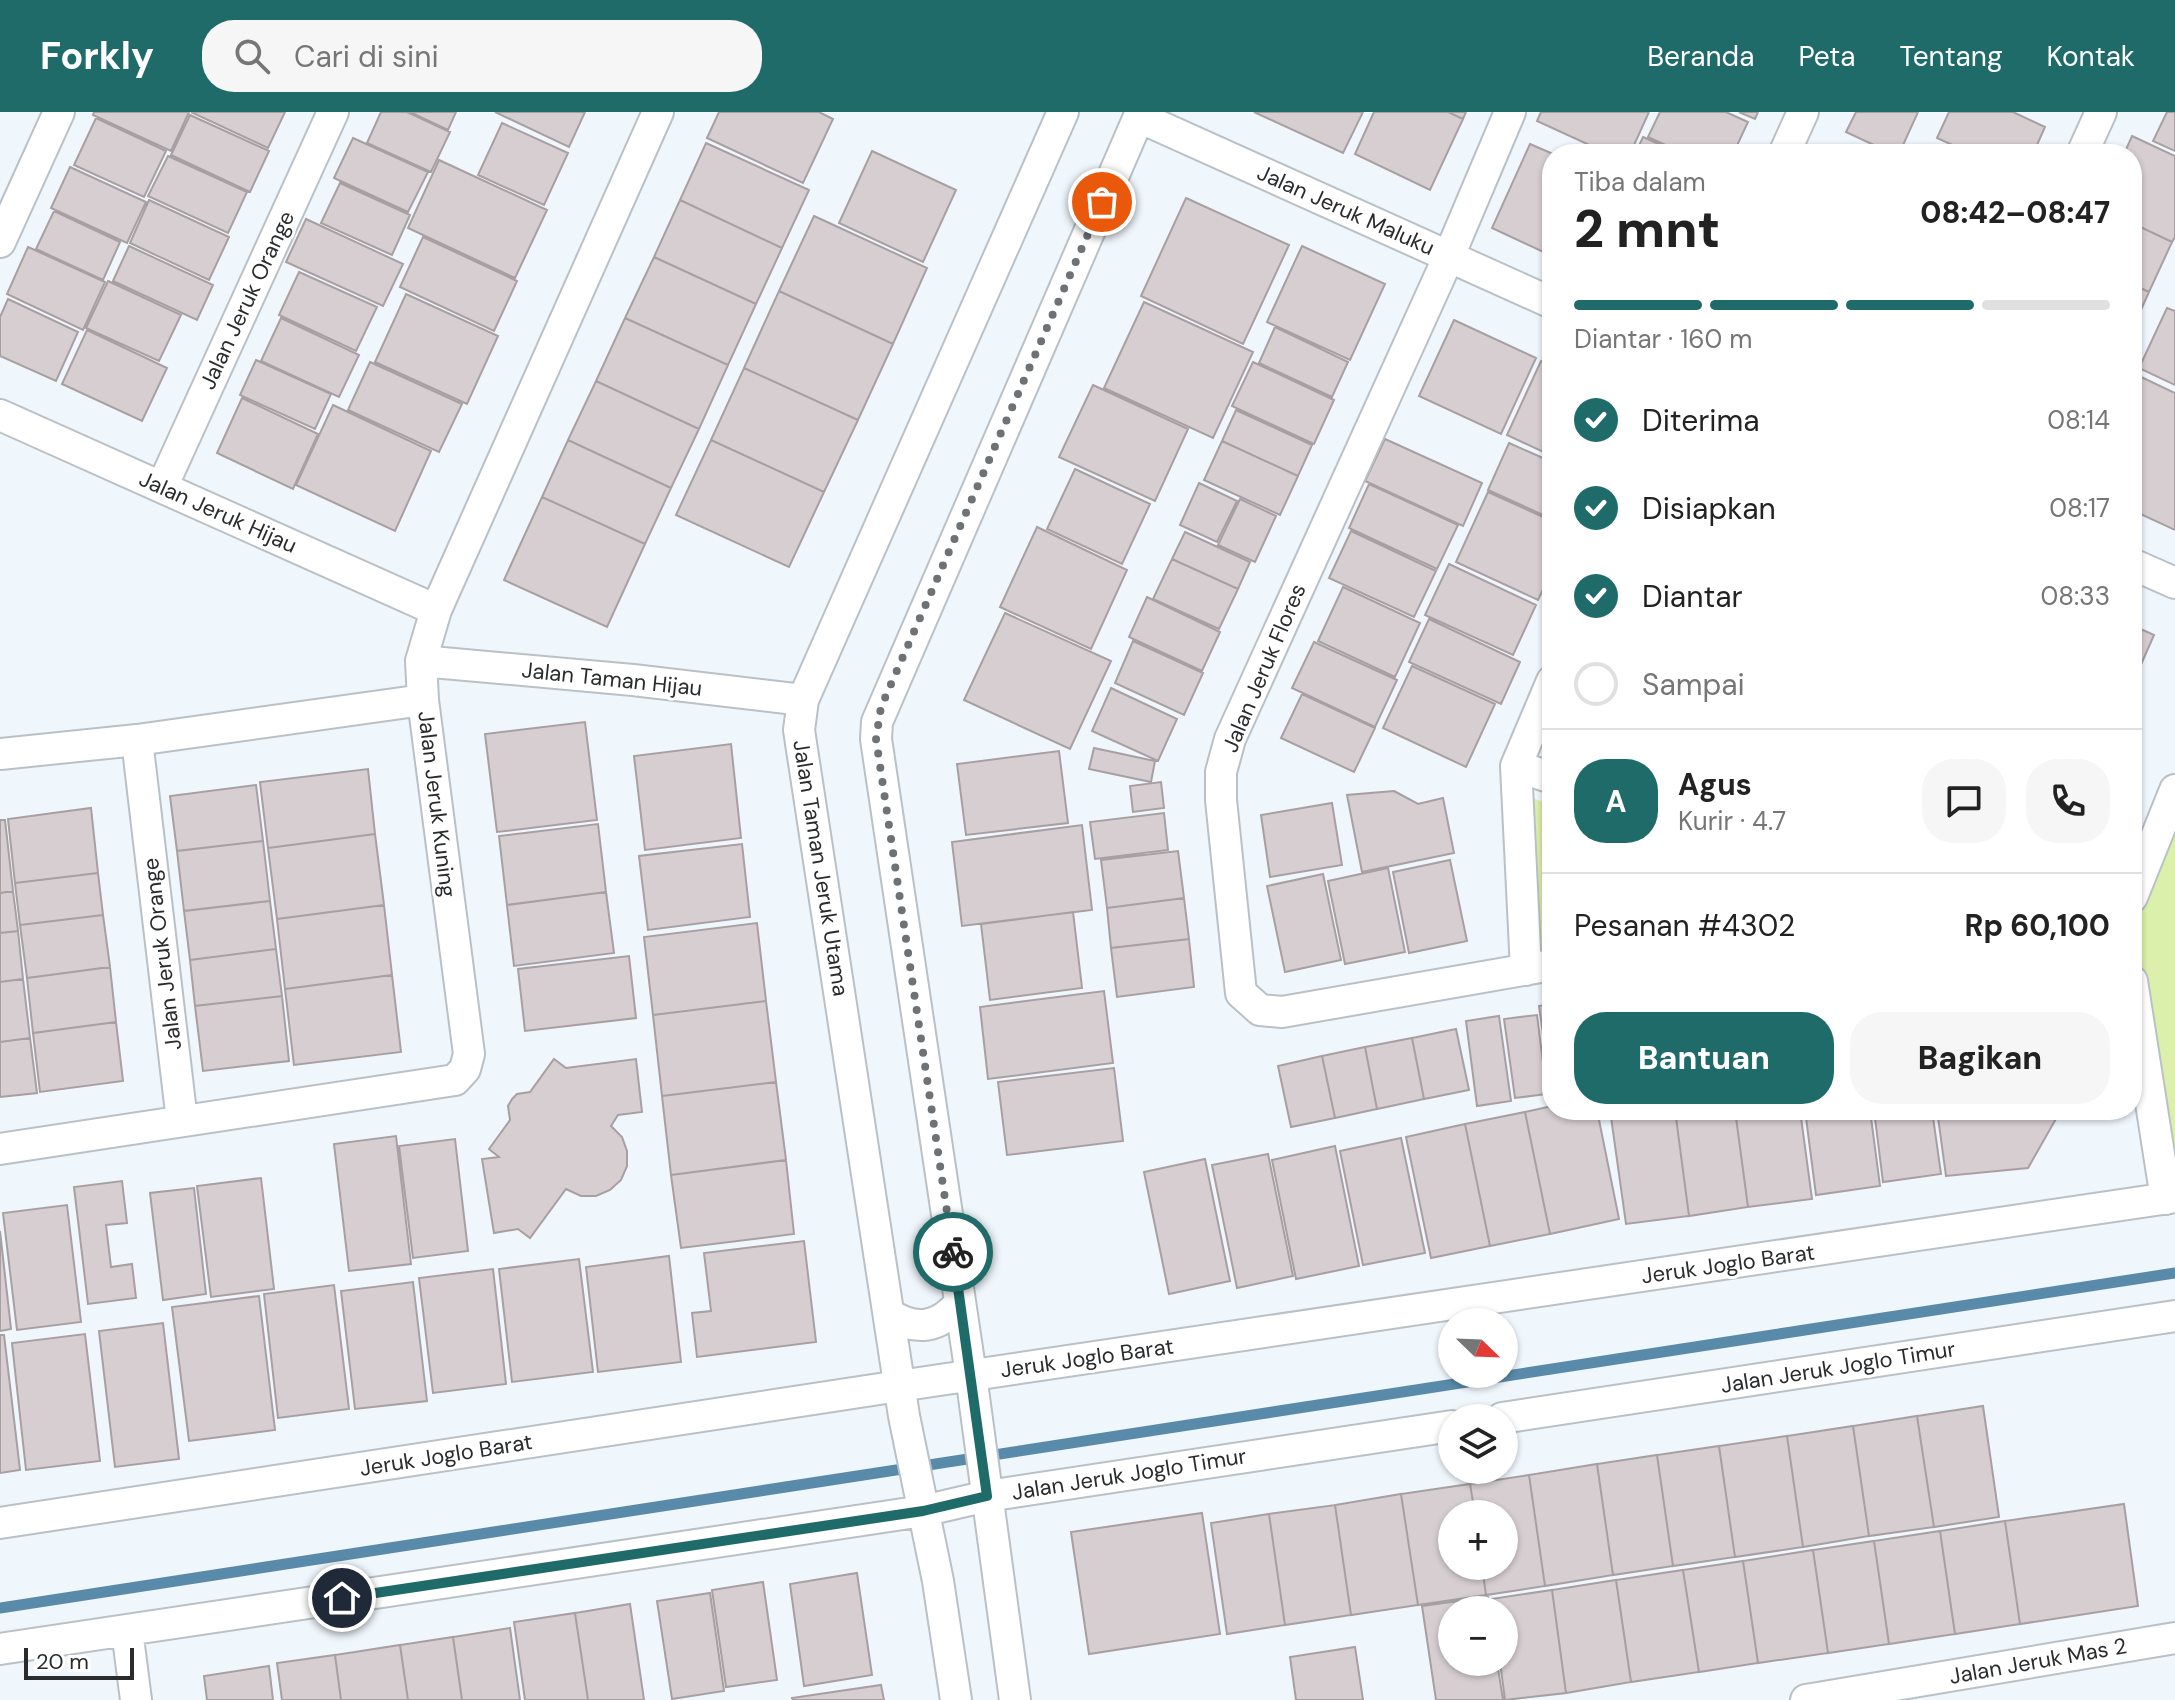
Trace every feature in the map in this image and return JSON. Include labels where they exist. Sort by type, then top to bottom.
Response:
[{"type":"street","points":[[0,242],[59,112]]},
{"type":"street","name":"Jalan Jeruk Orange","points":[[162,487],[333,112]]},
{"type":"street","name":"Jalan Jeruk Kuning","points":[[0,1149],[455,1080],[465,1069],[469,1054],[423,700],[421,661],[436,610],[658,112]]},
{"type":"street","name":"Jalan Taman Jeruk Utama","points":[[956,1700],[938,1581],[899,1386],[799,730],[803,700],[1063,112]]},
{"type":"street","name":"Jalan Jeruk Flores","points":[[1510,112],[1449,256],[1230,739],[1221,772],[1221,800],[1241,993],[1260,1010],[1282,1012],[1539,967]]},
{"type":"street","points":[[1789,144],[1803,112]]},
{"type":"street","points":[[2087,144],[2101,112]]},
{"type":"street","points":[[1015,1700],[971,1375],[878,755],[877,722],[887,692],[1140,115]]},
{"type":"street","name":"Jalan Jeruk Maluku","points":[[1140,115],[1542,298]]},
{"type":"street","name":"Jalan Jeruk Hijau","points":[[0,415],[436,610]]},
{"type":"street","points":[[2142,568],[2175,583]]},
{"type":"street","name":"Jalan Taman Hijau","points":[[421,661],[633,680],[803,700]]},
{"type":"street","points":[[0,754],[137,740],[423,700]]},
{"type":"street","points":[[1539,967],[1516,766],[1542,705]]},
{"type":"street","name":"Jalan Jeruk Orange","points":[[137,740],[182,1121]]},
{"type":"street","points":[[1516,766],[1542,775]]},
{"type":"street","points":[[2142,872],[2175,790]]},
{"type":"street","points":[[2142,1038],[2170,1198]]},
{"type":"street","name":"Jeruk Joglo Barat","points":[[0,1523],[971,1375],[2170,1198]]},
{"type":"street","points":[[889,1314],[903,1323],[919,1327],[936,1324],[950,1315],[960,1303]]},
{"type":"street","name":"Jalan Jeruk Joglo Timur","points":[[1518,1416],[2175,1316]]},
{"type":"street","name":"Jalan Jeruk Joglo Timur","points":[[0,1649],[923,1511],[985,1482],[1438,1428]]},
{"type":"street","points":[[127,1630],[136,1700]]},
{"type":"street","name":"Jalan Jeruk Mas 2","points":[[1806,1700],[2175,1638]]},
{"type":"green space","points":[[1523,795],[1542,802],[1540,943]]},
{"type":"green space","points":[[2175,804],[2175,1161],[2142,1035],[2142,881]]},
{"type":"building","points":[[94,112],[189,112],[171,151],[93,115]]},
{"type":"building","points":[[191,112],[285,112],[268,148]]},
{"type":"building","points":[[381,112],[407,112],[450,132],[431,172],[367,143]]},
{"type":"building","points":[[410,112],[456,112],[448,130]]},
{"type":"building","points":[[495,112],[585,112],[569,147]]},
{"type":"building","points":[[719,112],[819,112],[833,119],[803,183],[707,138]]},
{"type":"building","points":[[1254,112],[1363,112],[1343,153]]},
{"type":"building","points":[[1374,112],[1448,112],[1463,119],[1430,190],[1355,154]]},
{"type":"building","points":[[1448,112],[1466,112],[1463,119]]},
{"type":"building","points":[[1541,112],[1649,112],[1635,144],[1587,144],[1537,121]]},
{"type":"building","points":[[1660,112],[1726,112],[1748,122],[1738,144],[1663,144],[1648,137]]},
{"type":"building","points":[[1739,112],[1758,112],[1755,119]]},
{"type":"building","points":[[1856,112],[1918,112],[1904,144],[1872,144],[1846,132]]},
{"type":"building","points":[[1949,112],[2013,112],[2045,127],[2037,144],[1950,144],[1937,138]]},
{"type":"building","points":[[2167,112],[2175,112],[2175,151],[2153,141]]},
{"type":"building","points":[[190,115],[269,151],[250,192],[171,155]]},
{"type":"building","points":[[96,118],[166,151],[144,197],[74,165]]},
{"type":"building","points":[[502,123],[568,153],[544,205],[478,175]]},
{"type":"building","points":[[2132,136],[2175,156],[2175,237],[2172,242],[2142,228],[2142,144],[2128,144]]},
{"type":"building","points":[[1643,137],[1659,144],[1640,144]]},
{"type":"building","points":[[353,138],[428,172],[408,212],[334,178]]},
{"type":"building","points":[[706,143],[809,190],[782,248],[680,200]]},
{"type":"building","points":[[1530,144],[1542,149],[1542,251],[1492,228]]},
{"type":"building","points":[[872,151],[956,190],[923,262],[839,223]]},
{"type":"building","points":[[168,156],[247,192],[228,233],[148,196]]},
{"type":"building","points":[[439,160],[547,210],[515,278],[408,228]]},
{"type":"building","points":[[70,167],[146,202],[127,243],[51,208]]},
{"type":"building","points":[[340,183],[410,215],[392,255],[321,223]]},
{"type":"building","points":[[1186,198],[1289,245],[1243,344],[1141,296]]},
{"type":"building","points":[[149,200],[229,237],[209,280],[130,243]]},
{"type":"building","points":[[680,200],[782,248],[756,304],[654,257]]},
{"type":"building","points":[[54,211],[120,242],[103,280],[36,249]]},
{"type":"building","points":[[814,216],[927,268],[893,344],[779,291]]},
{"type":"building","points":[[306,219],[403,264],[383,306],[286,262]]},
{"type":"building","points":[[2142,228],[2172,242],[2149,292],[2142,289]]},
{"type":"building","points":[[423,237],[517,281],[494,331],[400,287]]},
{"type":"building","points":[[129,246],[213,285],[197,320],[113,281]]},
{"type":"building","points":[[1302,246],[1385,284],[1350,360],[1267,322]]},
{"type":"building","points":[[28,247],[105,282],[83,330],[7,294]]},
{"type":"building","points":[[654,257],[756,304],[728,365],[625,318]]},
{"type":"building","points":[[299,272],[377,307],[356,351],[279,315]]},
{"type":"building","points":[[108,281],[181,315],[159,361],[86,328]]},
{"type":"building","points":[[2142,289],[2149,292],[2142,308]]},
{"type":"building","points":[[779,291],[893,344],[858,420],[744,368]]},
{"type":"building","points":[[406,294],[498,336],[467,404],[375,362]]},
{"type":"building","points":[[8,299],[78,332],[56,381],[0,356],[0,317]]},
{"type":"building","points":[[1144,302],[1253,352],[1213,438],[1104,388]]},
{"type":"building","points":[[2167,308],[2175,311],[2175,385],[2142,369],[2142,362]]},
{"type":"building","points":[[281,318],[359,355],[339,397],[261,361]]},
{"type":"building","points":[[625,318],[728,365],[699,429],[596,381]]},
{"type":"building","points":[[1454,320],[1536,358],[1501,434],[1419,396]]},
{"type":"building","points":[[1275,327],[1348,362],[1332,397],[1259,363]]},
{"type":"building","points":[[87,330],[167,368],[142,421],[62,384]]},
{"type":"building","points":[[256,360],[331,394],[315,429],[240,395]]},
{"type":"building","points":[[1541,361],[1542,361],[1542,451],[1507,435]]},
{"type":"building","points":[[370,362],[462,404],[439,452],[348,410]]},
{"type":"building","points":[[1253,362],[1334,400],[1314,444],[1232,406]]},
{"type":"building","points":[[744,368],[858,420],[824,492],[711,440]]},
{"type":"building","points":[[2142,377],[2175,393],[2175,530],[2142,515]]},
{"type":"building","points":[[596,381],[699,429],[671,488],[568,440]]},
{"type":"building","points":[[1093,385],[1188,429],[1155,501],[1059,457]]},
{"type":"building","points":[[242,398],[318,434],[293,489],[217,453]]},
{"type":"building","points":[[333,405],[431,451],[395,531],[296,485]]},
{"type":"building","points":[[1236,410],[1312,445],[1298,476],[1222,441]]},
{"type":"building","points":[[1385,439],[1482,483],[1463,526],[1365,481]]},
{"type":"building","points":[[568,440],[671,488],[645,544],[542,497]]},
{"type":"building","points":[[711,440],[824,492],[789,567],[676,515]]},
{"type":"building","points":[[1222,441],[1298,476],[1280,515],[1204,480]]},
{"type":"building","points":[[1509,443],[1542,458],[1542,514],[1488,490]]},
{"type":"building","points":[[1075,469],[1150,504],[1122,564],[1047,529]]},
{"type":"building","points":[[1199,483],[1237,501],[1217,542],[1180,525]]},
{"type":"building","points":[[1369,484],[1458,525],[1437,569],[1349,528]]},
{"type":"building","points":[[1488,492],[1542,516],[1542,592],[1538,600],[1456,562]]},
{"type":"building","points":[[542,497],[645,544],[607,627],[504,580]]},
{"type":"building","points":[[1240,499],[1276,516],[1255,562],[1218,545]]},
{"type":"building","points":[[1037,527],[1127,570],[1091,649],[1000,607]]},
{"type":"building","points":[[1351,531],[1436,571],[1414,617],[1329,578]]},
{"type":"building","points":[[1185,532],[1250,562],[1238,589],[1172,559]]},
{"type":"building","points":[[1172,559],[1238,589],[1219,629],[1153,599]]},
{"type":"building","points":[[1449,564],[1536,605],[1513,655],[1425,615]]},
{"type":"building","points":[[1343,587],[1420,623],[1395,677],[1318,641]]},
{"type":"building","points":[[1147,597],[1220,632],[1202,671],[1129,637]]},
{"type":"building","points":[[1005,613],[1111,661],[1070,749],[964,700]]},
{"type":"building","points":[[1429,619],[1520,662],[1501,704],[1409,662]]},
{"type":"building","points":[[2142,630],[2154,635],[2142,662]]},
{"type":"building","points":[[1133,641],[1203,673],[1184,715],[1115,683]]},
{"type":"building","points":[[1314,642],[1397,680],[1375,727],[1292,688]]},
{"type":"building","points":[[1412,666],[1495,704],[1466,767],[1383,728]]},
{"type":"building","points":[[1111,688],[1177,719],[1158,761],[1092,731]]},
{"type":"building","points":[[1302,694],[1375,728],[1354,772],[1281,738]]},
{"type":"building","points":[[585,722],[597,820],[497,832],[485,734]]},
{"type":"building","points":[[731,744],[741,838],[645,850],[634,756]]},
{"type":"building","points":[[1094,748],[1155,761],[1151,782],[1089,769]]},
{"type":"building","points":[[1059,751],[1068,823],[966,835],[957,764]]},
{"type":"building","points":[[368,769],[375,834],[268,848],[260,782]]},
{"type":"building","points":[[1161,782],[1164,808],[1133,812],[1130,786]]},
{"type":"building","points":[[256,785],[263,841],[177,851],[170,796]]},
{"type":"building","points":[[1394,791],[1418,804],[1443,798],[1454,853],[1362,872],[1347,795]]},
{"type":"building","points":[[1332,803],[1342,865],[1270,877],[1261,815]]},
{"type":"building","points":[[91,808],[98,873],[15,883],[8,819]]},
{"type":"building","points":[[1164,813],[1168,850],[1095,859],[1090,822]]},
{"type":"building","points":[[0,820],[5,820],[13,891],[0,893]]},
{"type":"building","points":[[598,824],[606,892],[507,905],[499,836]]},
{"type":"building","points":[[1082,825],[1092,910],[962,926],[952,842]]},
{"type":"building","points":[[375,834],[384,905],[277,919],[268,848]]},
{"type":"building","points":[[263,841],[270,901],[184,911],[177,851]]},
{"type":"building","points":[[742,844],[750,917],[648,930],[639,856]]},
{"type":"building","points":[[1178,851],[1184,898],[1107,908],[1101,860]]},
{"type":"building","points":[[1450,860],[1467,941],[1409,953],[1393,872]]},
{"type":"building","points":[[1388,868],[1405,952],[1345,964],[1328,881]]},
{"type":"building","points":[[98,873],[103,915],[20,925],[15,883]]},
{"type":"building","points":[[1323,874],[1341,960],[1285,972],[1267,886]]},
{"type":"building","points":[[13,891],[18,931],[0,933],[0,893]]},
{"type":"building","points":[[606,892],[614,953],[514,966],[507,905]]},
{"type":"building","points":[[1184,898],[1189,939],[1111,948],[1107,908]]},
{"type":"building","points":[[270,901],[276,949],[190,960],[184,911]]},
{"type":"building","points":[[384,905],[392,975],[285,989],[277,919]]},
{"type":"building","points":[[1073,912],[1082,988],[990,1000],[981,924]]},
{"type":"building","points":[[103,915],[110,967],[27,978],[20,925]]},
{"type":"building","points":[[757,923],[766,1001],[653,1015],[644,937]]},
{"type":"building","points":[[18,931],[23,979],[0,982],[0,933]]},
{"type":"building","points":[[1189,939],[1194,987],[1117,997],[1111,948]]},
{"type":"building","points":[[276,949],[282,996],[195,1006],[190,960]]},
{"type":"building","points":[[629,956],[636,1018],[525,1031],[518,969]]},
{"type":"building","points":[[110,967],[116,1022],[33,1033],[27,978]]},
{"type":"building","points":[[392,975],[401,1052],[294,1065],[285,989]]},
{"type":"building","points":[[23,979],[30,1038],[0,1042],[0,982]]},
{"type":"building","points":[[1104,991],[1113,1063],[988,1079],[980,1007]]},
{"type":"building","points":[[282,996],[289,1061],[203,1071],[195,1006]]},
{"type":"building","points":[[766,1001],[776,1082],[662,1096],[653,1015]]},
{"type":"building","points":[[1537,1015],[1542,1054],[1542,1095],[1515,1098],[1504,1019]]},
{"type":"building","points":[[1499,1016],[1511,1101],[1477,1106],[1466,1021]]},
{"type":"building","points":[[116,1022],[123,1081],[40,1092],[33,1033]]},
{"type":"building","points":[[1456,1029],[1469,1090],[1424,1099],[1412,1038]]},
{"type":"building","points":[[30,1038],[37,1093],[0,1097],[0,1042]]},
{"type":"building","points":[[1412,1038],[1424,1099],[1377,1109],[1365,1047]]},
{"type":"building","points":[[1365,1047],[1377,1109],[1335,1118],[1322,1056]]},
{"type":"building","points":[[1322,1056],[1335,1118],[1291,1127],[1278,1066]]},
{"type":"building","points":[[554,1059],[566,1068],[636,1059],[642,1112],[618,1115],[611,1126],[622,1137],[627,1151],[627,1166],[621,1180],[610,1190],[596,1196],[581,1196],[566,1189],[530,1238],[518,1229],[494,1233],[482,1159],[499,1157],[489,1149],[510,1120],[508,1106],[517,1094],[530,1092]]},
{"type":"building","points":[[1114,1068],[1123,1141],[1007,1155],[998,1082]]},
{"type":"building","points":[[776,1082],[786,1160],[671,1175],[662,1096]]},
{"type":"building","points":[[1542,1108],[1542,1120],[1599,1120],[1619,1219],[1550,1234],[1525,1112]]},
{"type":"building","points":[[1525,1112],[1550,1234],[1490,1246],[1465,1124]]},
{"type":"building","points":[[1611,1120],[1676,1120],[1689,1216],[1626,1224]]},
{"type":"building","points":[[1676,1120],[1736,1120],[1748,1207],[1689,1216]]},
{"type":"building","points":[[1736,1120],[1801,1120],[1812,1199],[1748,1207]]},
{"type":"building","points":[[1806,1120],[1871,1120],[1880,1186],[1816,1195]]},
{"type":"building","points":[[1875,1120],[1933,1120],[1941,1174],[1883,1182]]},
{"type":"building","points":[[1938,1120],[2055,1120],[2028,1168],[1946,1176]]},
{"type":"building","points":[[1465,1124],[1490,1246],[1431,1258],[1406,1137]]},
{"type":"building","points":[[396,1136],[411,1264],[349,1271],[334,1144]]},
{"type":"building","points":[[1401,1138],[1425,1253],[1363,1265],[1340,1151]]},
{"type":"building","points":[[455,1139],[468,1251],[413,1258],[399,1146]]},
{"type":"building","points":[[1335,1146],[1359,1266],[1296,1279],[1272,1160]]},
{"type":"building","points":[[1268,1154],[1293,1276],[1237,1288],[1212,1165]]},
{"type":"building","points":[[1205,1159],[1230,1281],[1169,1294],[1144,1172]]},
{"type":"building","points":[[786,1160],[794,1234],[681,1248],[671,1175]]},
{"type":"building","points":[[261,1178],[274,1289],[211,1297],[197,1186]]},
{"type":"building","points":[[122,1181],[127,1223],[106,1225],[111,1267],[132,1264],[136,1298],[88,1304],[74,1187]]},
{"type":"building","points":[[194,1188],[206,1294],[163,1300],[150,1193]]},
{"type":"building","points":[[67,1205],[81,1322],[17,1330],[3,1213]]},
{"type":"building","points":[[0,1231],[11,1329],[0,1331]]},
{"type":"building","points":[[804,1241],[816,1342],[697,1357],[692,1313],[711,1311],[704,1253]]},
{"type":"building","points":[[669,1256],[681,1362],[598,1372],[586,1267]]},
{"type":"building","points":[[579,1259],[593,1372],[512,1382],[499,1269]]},
{"type":"building","points":[[493,1269],[506,1384],[433,1393],[419,1278]]},
{"type":"building","points":[[413,1282],[427,1401],[355,1409],[341,1291]]},
{"type":"building","points":[[334,1285],[349,1409],[278,1418],[264,1294]]},
{"type":"building","points":[[259,1296],[275,1430],[189,1441],[172,1307]]},
{"type":"building","points":[[163,1323],[179,1459],[115,1467],[99,1331]]},
{"type":"building","points":[[85,1334],[100,1461],[26,1470],[12,1343]]},
{"type":"building","points":[[0,1335],[4,1335],[20,1470],[0,1473]]},
{"type":"building","points":[[1983,1406],[1999,1517],[1934,1527],[1917,1416]]},
{"type":"building","points":[[1917,1416],[1934,1527],[1869,1536],[1853,1426]]},
{"type":"building","points":[[1853,1426],[1869,1536],[1803,1547],[1787,1436]]},
{"type":"building","points":[[1787,1436],[1803,1547],[1735,1557],[1719,1446]]},
{"type":"building","points":[[1719,1446],[1735,1557],[1673,1566],[1657,1455]]},
{"type":"building","points":[[1657,1455],[1673,1566],[1613,1575],[1597,1464]]},
{"type":"building","points":[[1597,1464],[1613,1575],[1545,1586],[1529,1475]]},
{"type":"building","points":[[1529,1475],[1545,1586],[1486,1595],[1484,1580],[1518,1580],[1518,1500],[1473,1500],[1470,1484],[1518,1484],[1518,1477]]},
{"type":"building","points":[[1470,1484],[1473,1500],[1438,1500],[1438,1580],[1484,1580],[1486,1595],[1438,1596],[1438,1602],[1418,1605],[1401,1494]]},
{"type":"building","points":[[1401,1494],[1418,1605],[1351,1615],[1335,1505]]},
{"type":"building","points":[[2124,1504],[2138,1606],[2020,1624],[2005,1521]]},
{"type":"building","points":[[1335,1505],[1351,1615],[1285,1625],[1269,1514]]},
{"type":"building","points":[[1202,1513],[1220,1634],[1089,1654],[1071,1532]]},
{"type":"building","points":[[1269,1514],[1285,1625],[1227,1634],[1211,1523]]},
{"type":"building","points":[[2005,1521],[2020,1624],[1955,1634],[1940,1531]]},
{"type":"building","points":[[1940,1531],[1955,1634],[1889,1644],[1874,1541]]},
{"type":"building","points":[[1874,1541],[1889,1644],[1828,1653],[1813,1550]]},
{"type":"building","points":[[1813,1550],[1828,1653],[1758,1663],[1743,1561]]},
{"type":"building","points":[[1743,1561],[1758,1663],[1699,1672],[1683,1570]]},
{"type":"building","points":[[1683,1570],[1699,1672],[1631,1682],[1616,1580]]},
{"type":"building","points":[[857,1573],[872,1675],[804,1686],[790,1584]]},
{"type":"building","points":[[1616,1580],[1631,1682],[1566,1693],[1552,1590]]},
{"type":"building","points":[[763,1582],[777,1680],[726,1687],[712,1590]]},
{"type":"building","points":[[1552,1590],[1566,1693],[1505,1700],[1502,1676],[1518,1676],[1518,1596],[1511,1596]]},
{"type":"building","points":[[710,1593],[724,1691],[672,1699],[657,1601]]},
{"type":"building","points":[[630,1604],[644,1700],[588,1700],[575,1613]]},
{"type":"building","points":[[1438,1604],[1438,1676],[1499,1676],[1503,1700],[1436,1700],[1422,1606]]},
{"type":"building","points":[[575,1613],[588,1700],[525,1700],[514,1622]]},
{"type":"building","points":[[510,1628],[520,1700],[462,1700],[453,1637]]},
{"type":"building","points":[[453,1637],[462,1700],[408,1700],[400,1645]]},
{"type":"building","points":[[400,1645],[408,1700],[341,1700],[335,1655]]},
{"type":"building","points":[[1355,1647],[1363,1700],[1296,1700],[1290,1657]]},
{"type":"building","points":[[335,1655],[341,1700],[282,1700],[277,1663]]},
{"type":"building","points":[[269,1666],[273,1700],[207,1700],[204,1676]]},
{"type":"building","points":[[881,1685],[884,1700],[792,1698]]},
{"type":"waterway","points":[[0,1608],[2175,1273]]},
{"type":"way so far","points":[[953,1252],[876,739],[877,722],[1102,202]]},
{"type":"route","points":[[342,1598],[923,1511],[987,1496],[953,1252]]}]
